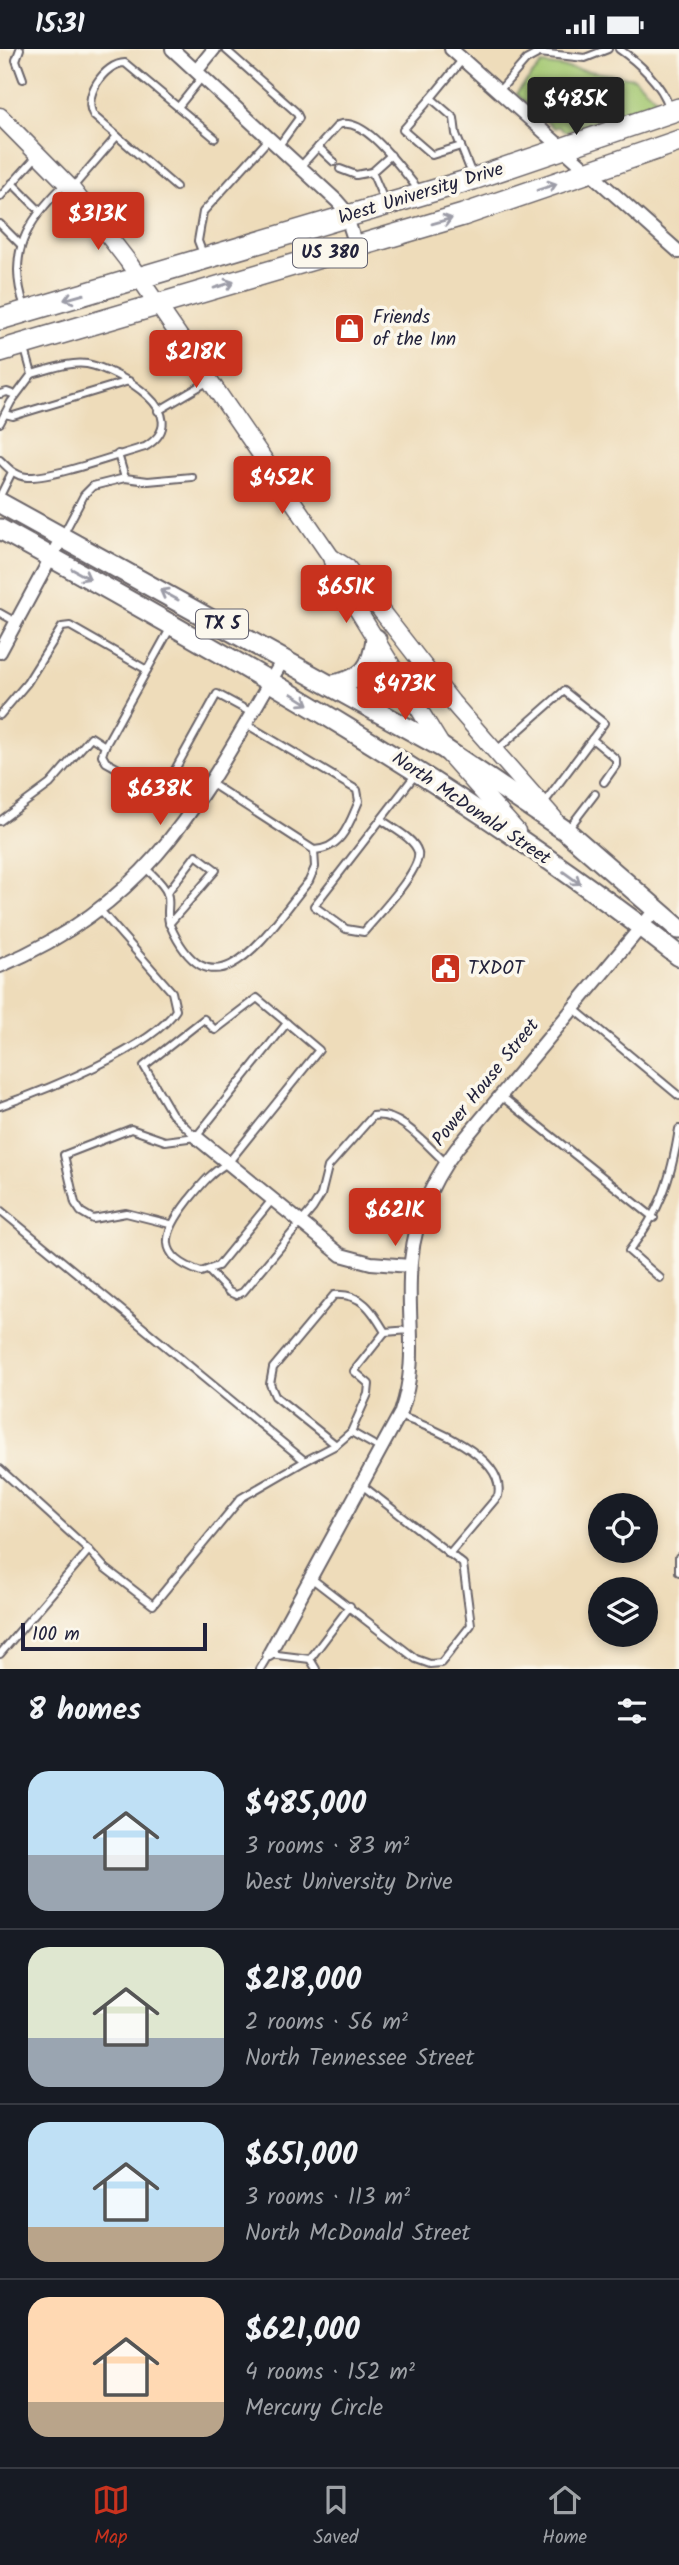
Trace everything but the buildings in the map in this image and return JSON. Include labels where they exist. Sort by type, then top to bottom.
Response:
[{"type":"highway","name":"West University Drive","points":[[0,319],[473,179],[565,150],[675,110]]},
{"type":"highway","name":"West University Drive","points":[[0,351],[356,246],[592,173],[679,141]]},
{"type":"main road","name":"North McDonald Street","points":[[0,503],[443,748],[566,831],[679,929]]},
{"type":"main road","name":"North McDonald Street","points":[[0,529],[271,681],[417,772],[539,855],[679,956]]},
{"type":"main road","points":[[333,685],[356,680],[366,673],[374,660],[376,639]]},
{"type":"street","points":[[172,49],[337,201],[346,216],[356,246]]},
{"type":"street","points":[[200,73],[214,49]]},
{"type":"street","points":[[451,49],[679,252]]},
{"type":"street","points":[[0,116],[69,186],[159,305],[331,557],[335,575],[443,748],[539,855]]},
{"type":"street","points":[[0,652],[62,537]]},
{"type":"street","points":[[331,557],[347,567],[423,667],[566,831]]},
{"type":"street","points":[[0,966],[47,943],[99,909],[146,868],[194,811],[212,784],[284,658]]},
{"type":"street","name":"Power House Street","points":[[270,1654],[399,1416],[410,1381],[410,1266],[419,1219],[446,1163],[656,909]]},
{"type":"street","points":[[196,1137],[332,1249],[350,1259],[410,1266]]},
{"type":"lane","points":[[20,49],[16,60],[23,79]]},
{"type":"lane","points":[[205,259],[198,241],[204,212],[274,143],[296,126],[299,118],[225,49]]},
{"type":"lane","points":[[499,91],[526,60],[539,53],[585,58],[608,49]]},
{"type":"lane","points":[[619,49],[633,59],[675,110]]},
{"type":"lane","points":[[461,146],[432,155],[403,130],[463,59]]},
{"type":"lane","points":[[176,187],[94,116],[87,101],[89,93],[120,62],[133,67],[215,138]]},
{"type":"lane","points":[[178,106],[200,73]]},
{"type":"lane","points":[[431,98],[454,118],[473,179]]},
{"type":"lane","points":[[300,167],[338,125],[346,122],[356,124],[391,155],[423,194]]},
{"type":"lane","points":[[26,311],[17,273],[21,245],[40,211],[69,186],[117,136]]},
{"type":"lane","points":[[318,147],[334,162]]},
{"type":"lane","points":[[0,197],[38,154]]},
{"type":"lane","points":[[340,169],[356,175],[372,172],[391,155]]},
{"type":"lane","points":[[372,172],[386,205]]},
{"type":"lane","points":[[12,183],[40,211]]},
{"type":"lane","points":[[0,224],[21,245]]},
{"type":"lane","points":[[23,344],[32,374]]},
{"type":"lane","points":[[0,423],[15,395],[32,374],[83,363],[129,381],[149,396],[158,411],[163,429],[157,440],[118,454],[28,477],[12,473],[0,460]]},
{"type":"lane","points":[[158,411],[211,380]]},
{"type":"lane","points":[[5,414],[13,416],[129,381]]},
{"type":"lane","points":[[0,394],[7,391],[15,395]]},
{"type":"lane","points":[[118,454],[125,478]]},
{"type":"lane","points":[[0,496],[12,473]]},
{"type":"lane","points":[[62,537],[84,495],[93,486],[125,478],[148,481],[192,477]]},
{"type":"lane","points":[[0,613],[16,622]]},
{"type":"lane","points":[[0,715],[27,683],[62,627],[70,625],[147,670]]},
{"type":"lane","points":[[172,625],[102,755],[106,762],[194,811]]},
{"type":"lane","points":[[495,752],[564,691],[604,723],[543,805]]},
{"type":"lane","points":[[162,793],[218,694],[249,719],[357,790],[359,801],[337,843],[329,850],[314,850],[212,784]]},
{"type":"lane","points":[[0,821],[50,784],[91,737],[105,746]]},
{"type":"lane","points":[[592,739],[616,759],[616,765],[604,782]]},
{"type":"lane","points":[[382,820],[409,840],[417,850],[418,859],[412,872],[364,932],[346,929],[314,906],[417,772]]},
{"type":"lane","points":[[566,831],[595,793]]},
{"type":"lane","points":[[146,868],[167,893],[169,924],[191,957],[206,969],[219,971],[243,959],[309,881],[315,867],[314,850]]},
{"type":"lane","points":[[167,893],[196,855],[216,870],[169,924]]},
{"type":"lane","points":[[0,1106],[65,1083],[164,1027],[176,1010],[172,992],[99,909]]},
{"type":"lane","points":[[196,1137],[172,1114],[144,1066],[204,1019],[215,1030],[257,998],[319,1050],[228,1163],[212,1172],[170,1224],[167,1241],[171,1254],[183,1266],[201,1272],[218,1266],[272,1200]]},
{"type":"lane","points":[[573,1008],[679,1095]]},
{"type":"lane","points":[[170,1224],[126,1213],[93,1219],[81,1212],[75,1203],[64,1155],[131,1129],[165,1141],[196,1137],[287,1023]]},
{"type":"lane","points":[[500,1095],[654,1218]]},
{"type":"lane","points":[[208,1270],[229,1292],[236,1295],[243,1292],[321,1195],[328,1167],[373,1116],[384,1114],[395,1119],[446,1163]]},
{"type":"lane","points":[[660,1278],[629,1251],[654,1218],[674,1161],[679,1129]]},
{"type":"lane","points":[[0,1210],[305,1461]]},
{"type":"lane","points":[[336,1445],[275,1397],[270,1384],[273,1368],[334,1295],[360,1298],[385,1332]]},
{"type":"lane","points":[[0,1469],[89,1550],[105,1568],[153,1605],[242,1498],[336,1445],[351,1431],[368,1394],[369,1384],[354,1371],[385,1332],[412,1330]]},
{"type":"lane","points":[[399,1416],[443,1431],[467,1448],[497,1479],[498,1496],[449,1555]]},
{"type":"lane","points":[[351,1431],[382,1450]]},
{"type":"lane","points":[[311,1578],[416,1659],[430,1664],[441,1663],[471,1625],[463,1564],[363,1486]]},
{"type":"lane","points":[[0,1654],[89,1550]]},
{"type":"lane","points":[[679,1557],[679,1572]]},
{"type":"lane","points":[[310,1659],[350,1607]]},
{"type":"lane","points":[[260,1669],[270,1654],[310,1659]]},
{"type":"lane","points":[[310,1659],[316,1669]]},
{"type":"green space","points":[[542,64],[634,78],[657,99],[656,103],[566,132],[557,126],[554,128],[516,94]]},
{"type":"place","name":"Friends of the Inn","points":[[350,329]]},
{"type":"place","name":"TXDOT","points":[[445,969]]}]
